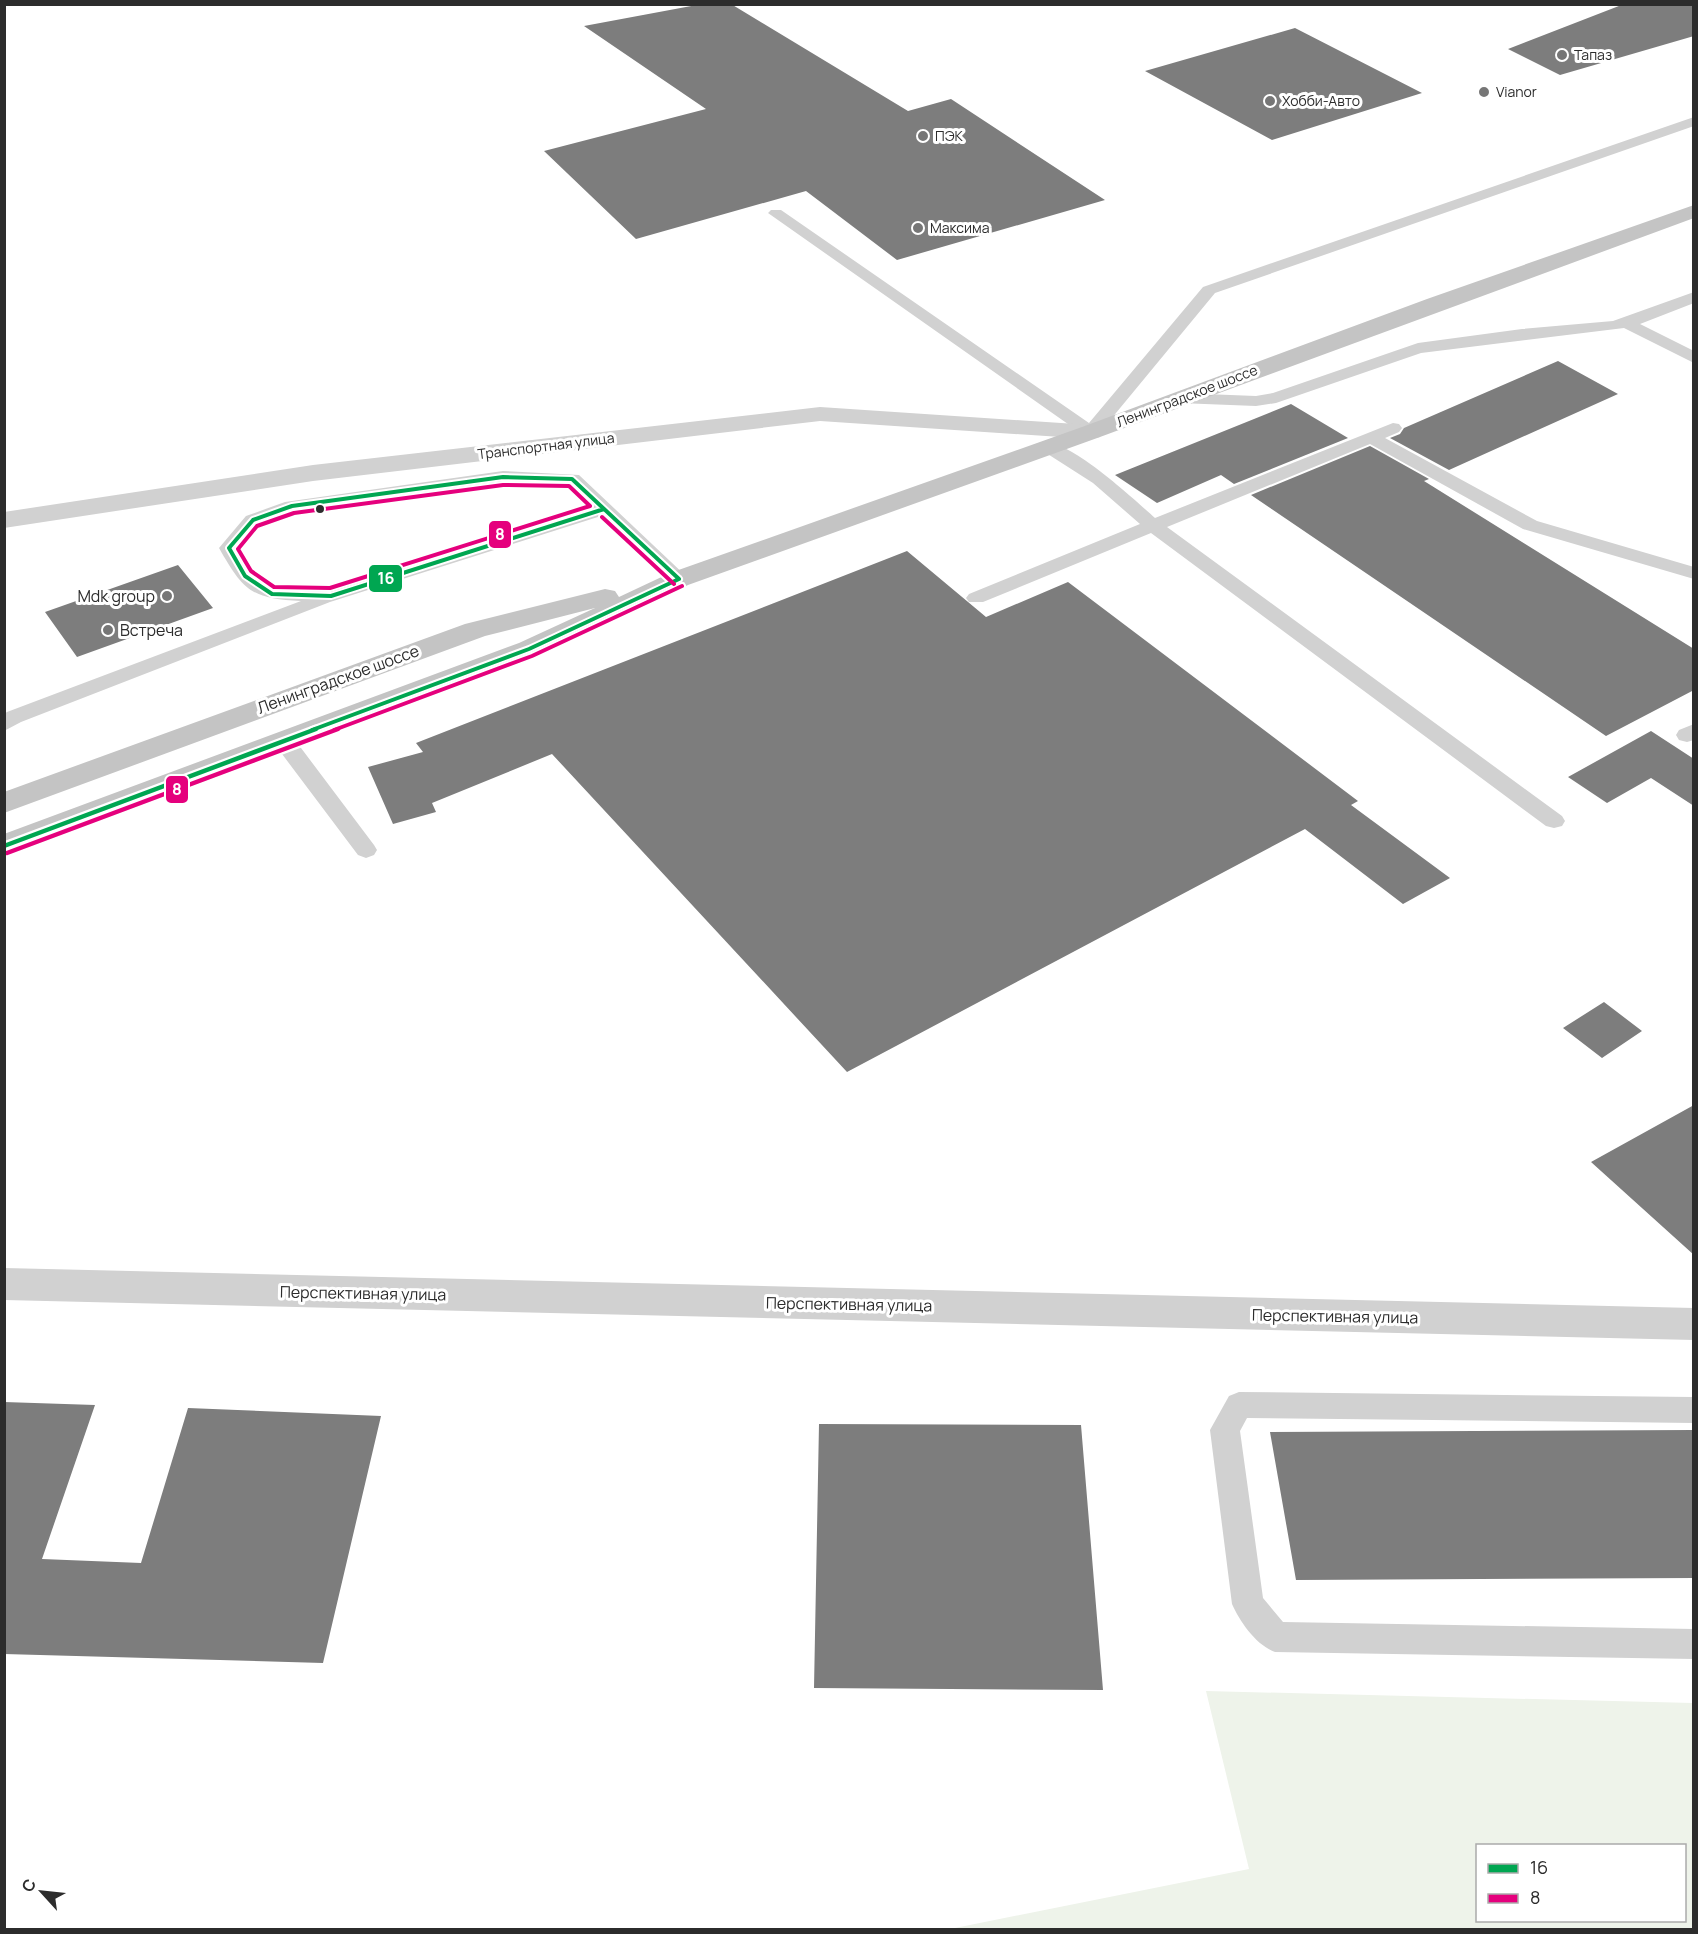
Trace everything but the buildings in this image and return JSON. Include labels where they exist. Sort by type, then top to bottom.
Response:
[{"type":"main road","name":"Ленинградское шоссе","points":[[4,846],[530,649],[679,579],[1091,432],[1694,210]]},
{"type":"main road","name":"Ленинградское шоссе","points":[[4,803],[231,717],[475,630],[679,579]]},
{"type":"street","name":"Транспортная улица","points":[[4,520],[313,473],[820,414],[1091,432]]},
{"type":"street","name":"Перспективная улица","points":[[4,1284],[1694,1324]]},
{"type":"lane","points":[[776,213],[1091,432],[1209,290],[1694,121]]},
{"type":"lane","points":[[1179,398],[1256,402],[1276,398],[1418,348],[1626,323],[1694,297]]},
{"type":"lane","points":[[1626,323],[1694,358]]},
{"type":"lane","points":[[976,598],[1393,428]]},
{"type":"lane","points":[[1371,436],[1530,525],[1694,573]]},
{"type":"lane","points":[[1049,447],[1100,479],[1153,526],[1554,820]]},
{"type":"lane","points":[[331,596],[272,594],[245,576],[229,548],[253,520],[292,506],[503,477],[572,479],[679,579]]},
{"type":"lane","points":[[8,714],[331,596],[604,509]]},
{"type":"lane","points":[[284,741],[366,850]]},
{"type":"lane","points":[[1694,1410],[1239,1405],[1225,1430],[1248,1604],[1275,1637],[1694,1644]]},
{"type":"shaded area","points":[[1206,1691],[1693,1703],[1693,1929],[950,1929],[1249,1869]]},
{"type":"transit line","name":"16","points":[[604,509],[331,596],[272,594],[245,576],[229,548],[253,520],[292,506],[503,477],[572,479],[679,579]]},
{"type":"transit line","name":"8","points":[[503,485],[569,486],[590,506],[330,588],[274,587],[251,571],[238,549],[257,526],[294,513],[503,485]]},
{"type":"transit line","name":"8","points":[[602,517],[674,584]]},
{"type":"transit line","name":"16","points":[[4,846],[529,649],[679,579]]},
{"type":"transit line","name":"8","points":[[7,853],[532,656],[682,586]]},
{"type":"place","name":"Тапаз","points":[[1562,55]]},
{"type":"place","name":"Vianor","points":[[1484,92]]},
{"type":"place","name":"Хобби-Авто","points":[[1270,101]]},
{"type":"place","name":"ПЭК","points":[[923,136]]},
{"type":"place","name":"Максима","points":[[918,228]]},
{"type":"place","name":"Mdk group","points":[[167,596]]},
{"type":"place","name":"Встреча","points":[[108,630]]}]
